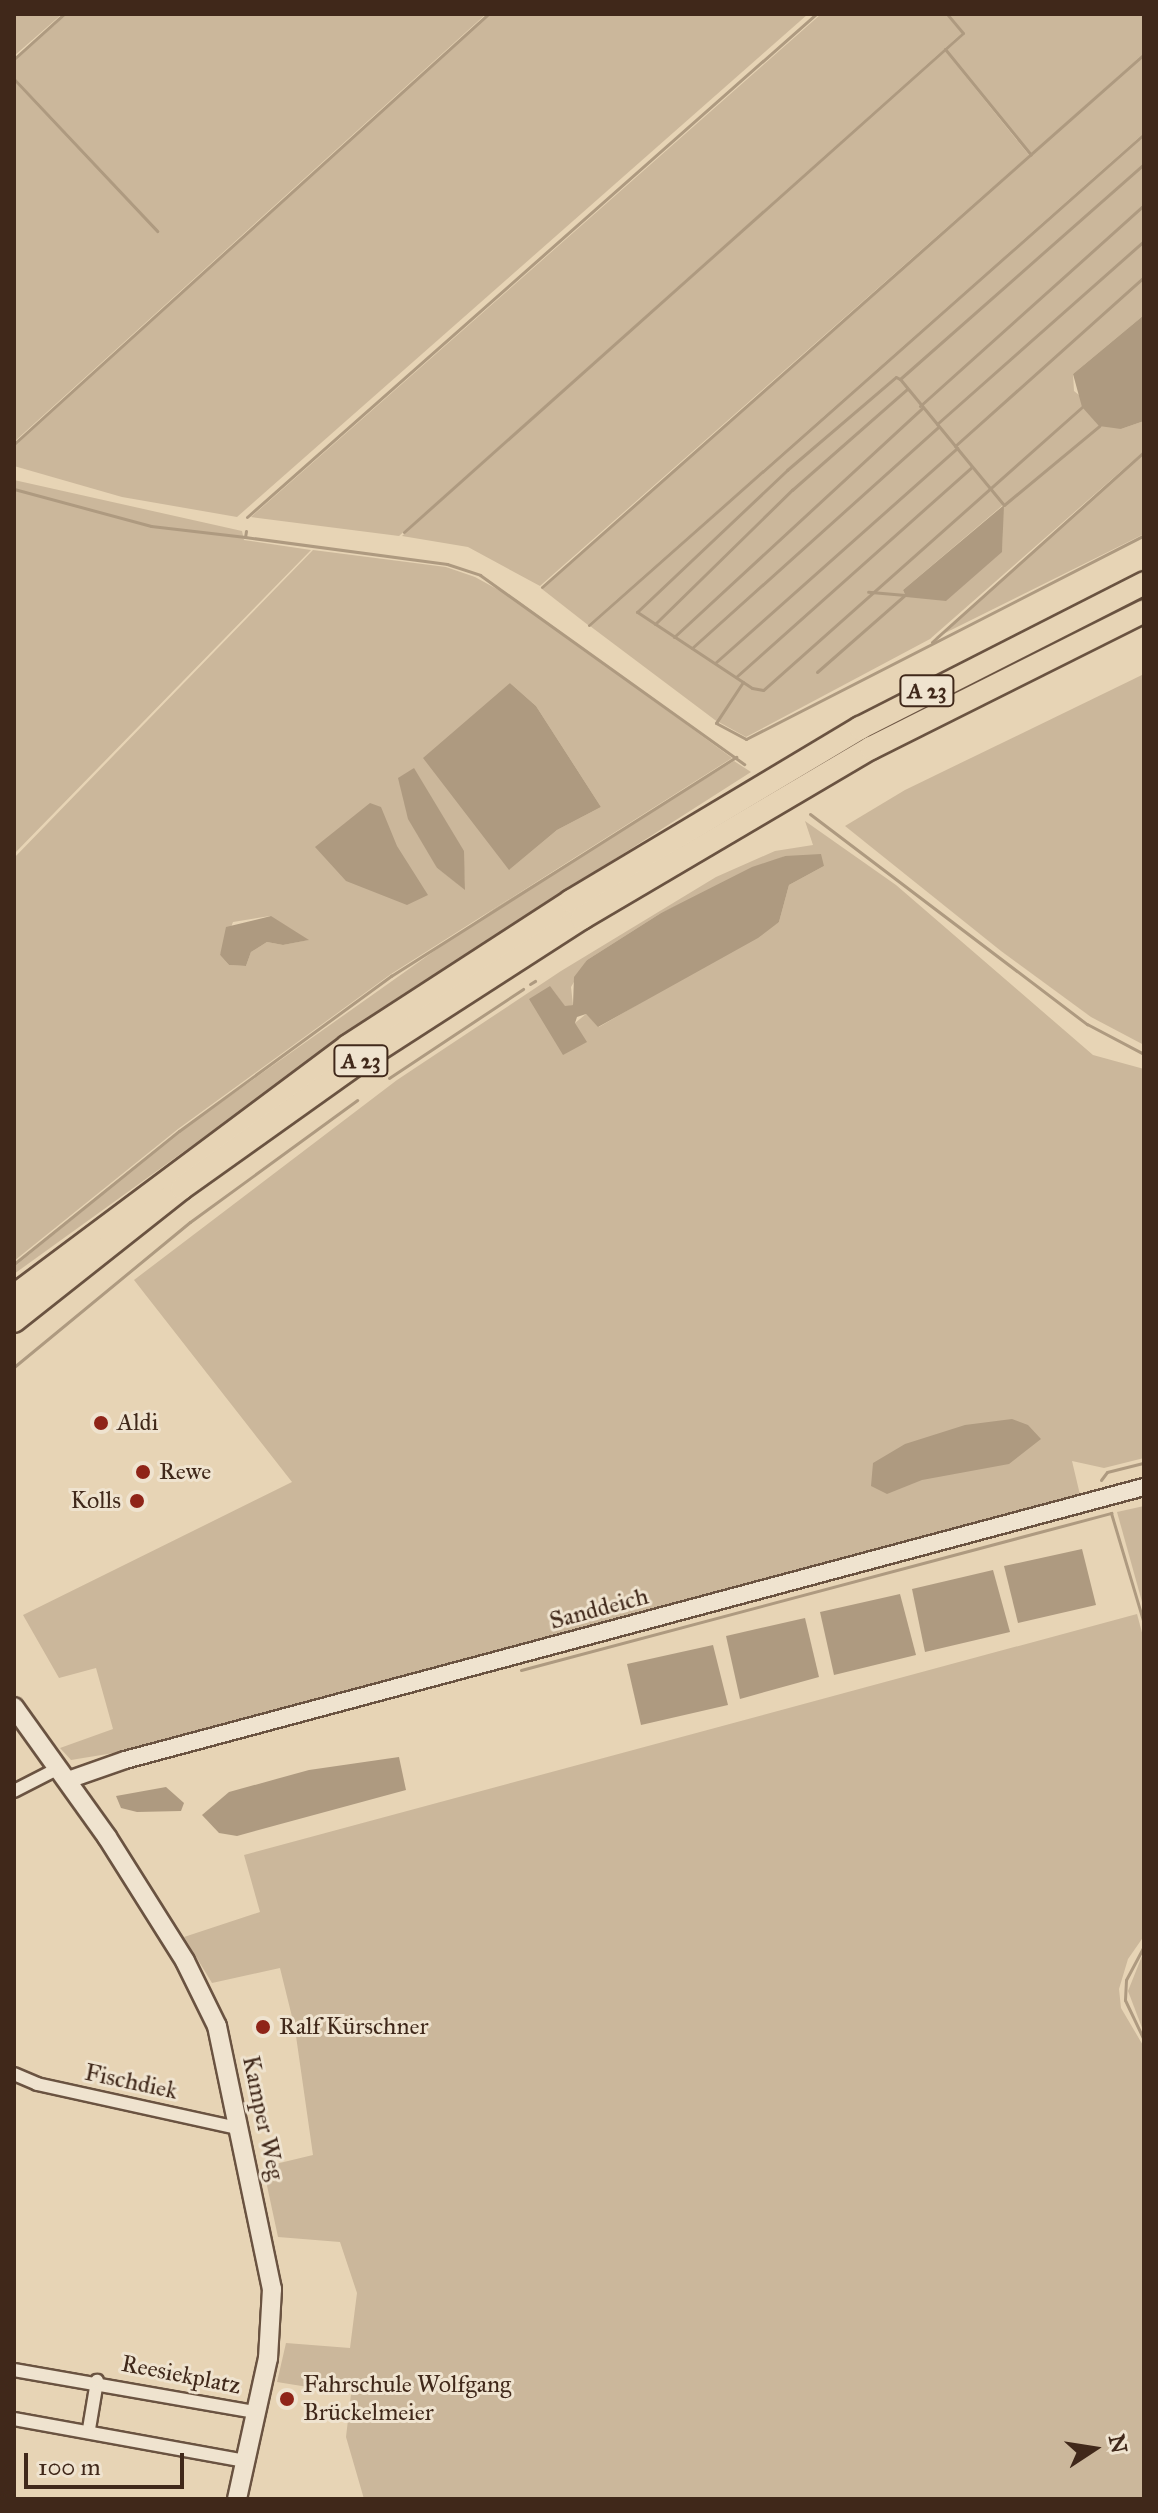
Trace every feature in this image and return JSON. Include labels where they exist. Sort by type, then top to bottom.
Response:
[{"type":"highway","name":"A 23","points":[[14,1296],[348,1046],[571,901],[874,720],[1144,583]]},
{"type":"highway","name":"A 23","points":[[14,1321],[182,1188],[357,1063],[569,926],[871,748],[1144,611]]},
{"type":"main road","name":"Kamper Weg","points":[[14,1707],[64,1774],[203,1994],[217,2026],[241,2129],[272,2289],[269,2348],[237,2499]]},
{"type":"street","name":"Sanddeich","points":[[14,1791],[64,1774],[1144,1487]]},
{"type":"street","name":"Fischdiek","points":[[14,2074],[37,2084],[241,2129]]},
{"type":"street","name":"Reesiekplatz","points":[[14,2370],[97,2381],[255,2412]]},
{"type":"street","name":"Reesiekplatz","points":[[89,2429],[97,2381]]},
{"type":"street","points":[[14,2419],[89,2429],[245,2461]]},
{"type":"shaded area","points":[[14,14],[62,14],[14,56]]},
{"type":"shaded area","points":[[67,14],[486,14],[14,442],[14,81],[159,231],[14,77],[14,61]]},
{"type":"shaded area","points":[[490,14],[808,14],[237,517],[122,497],[14,466],[14,446]]},
{"type":"shaded area","points":[[821,14],[946,14],[962,33],[399,536],[251,517]]},
{"type":"shaded area","points":[[948,14],[1144,14],[1144,53],[1031,154],[946,49],[964,33]]},
{"type":"shaded area","points":[[945,51],[1029,155],[540,586],[468,547],[402,536]]},
{"type":"shaded area","points":[[1144,55],[1144,133],[588,625],[542,589]]},
{"type":"shaded area","points":[[1144,136],[1144,315],[1073,374],[1074,391],[1121,429],[1144,421],[1144,451],[930,639],[746,737],[715,720],[590,626]],"holes":[[[1003,505],[1002,551],[905,595],[903,590]]]},
{"type":"shaded area","points":[[1144,315],[1144,421],[1121,429],[1099,426],[1082,407],[1073,374]]},
{"type":"shaded area","points":[[1144,453],[1144,534],[935,638]]},
{"type":"shaded area","points":[[14,480],[242,531],[244,540],[311,550],[14,854]]},
{"type":"shaded area","points":[[1004,505],[1002,552],[946,601],[906,597],[903,590]]},
{"type":"shaded area","points":[[313,550],[446,567],[475,577],[517,600],[732,758],[391,974],[178,1129],[14,1261],[14,858]],"holes":[[[510,683],[536,706],[601,807],[557,830],[510,869],[480,829]],[[413,768],[463,851],[465,889],[437,868]],[[270,916],[308,940],[283,945],[267,942],[251,952],[246,966],[229,965],[220,955],[233,922]]]},
{"type":"shaded area","points":[[1144,674],[1144,1045],[1091,1017],[1001,951],[845,826],[905,790]]},
{"type":"shaded area","points":[[510,683],[536,706],[601,807],[557,830],[509,870],[423,758]]},
{"type":"shaded area","points":[[734,761],[751,772],[391,1002],[14,1274],[14,1267],[179,1132],[495,908]]},
{"type":"shaded area","points":[[414,768],[464,851],[465,890],[437,868],[408,819],[398,778]]},
{"type":"shaded area","points":[[370,803],[381,807],[397,846],[428,895],[407,905],[346,881],[315,847]]},
{"type":"shaded area","points":[[805,821],[896,885],[1093,1055],[1144,1069],[1144,1458],[1104,1468],[1072,1461],[1081,1499],[162,1745],[71,1760],[60,1748],[113,1729],[96,1668],[59,1678],[23,1615],[292,1482],[134,1280],[397,1080],[561,971],[716,877],[775,851],[813,845]],"holes":[[[785,856],[824,866],[789,885],[779,922],[599,1027],[586,1014],[575,1023],[550,986],[565,1007],[573,1005],[571,987],[587,960],[661,913]]]},
{"type":"shaded area","points":[[821,854],[824,866],[789,885],[779,922],[758,938],[598,1027],[586,1014],[577,1017],[575,1023],[587,1042],[563,1055],[529,999],[550,986],[565,1006],[573,1005],[574,977],[587,960],[661,913],[752,867],[785,856]]},
{"type":"shaded area","points":[[271,916],[309,940],[283,945],[267,942],[251,952],[246,966],[229,965],[220,955],[226,927]]},
{"type":"shaded area","points":[[1012,1419],[1028,1425],[1041,1439],[1009,1464],[922,1480],[887,1494],[871,1486],[873,1463],[905,1444],[965,1425]]},
{"type":"shaded area","points":[[1144,1506],[1144,1609],[1117,1512]]},
{"type":"shaded area","points":[[1082,1549],[1096,1605],[1018,1623],[1004,1566]]},
{"type":"shaded area","points":[[993,1570],[1010,1632],[925,1652],[912,1589]]},
{"type":"shaded area","points":[[900,1594],[916,1655],[834,1675],[820,1612]]},
{"type":"shaded area","points":[[1137,1614],[1144,1640],[1144,1936],[1128,1959],[1119,1989],[1121,2008],[1144,2047],[1144,2499],[364,2499],[346,2437],[351,2394],[277,2382],[286,2343],[350,2348],[357,2293],[340,2242],[278,2237],[263,2167],[313,2155],[295,2029],[280,1968],[212,1983],[184,1937],[260,1912],[244,1855]]},
{"type":"shaded area","points":[[805,1618],[819,1677],[740,1699],[726,1636]]},
{"type":"shaded area","points":[[713,1645],[728,1705],[641,1725],[627,1664]]},
{"type":"shaded area","points":[[399,1757],[406,1790],[237,1836],[219,1833],[202,1815],[229,1792],[309,1770]]},
{"type":"shaded area","points":[[166,1787],[184,1803],[181,1811],[137,1812],[121,1808],[116,1796]]},
{"type":"shaded area","points":[[1144,1951],[1144,2033],[1128,1991]]},
{"type":"waterway","points":[[14,59],[64,14]]},
{"type":"waterway","points":[[14,444],[488,14]]},
{"type":"waterway","points":[[247,517],[816,14]]},
{"type":"waterway","points":[[404,532],[963,33],[947,14]]},
{"type":"waterway","points":[[945,49],[1031,155]]},
{"type":"waterway","points":[[542,587],[1144,54]]},
{"type":"waterway","points":[[14,79],[157,231]]},
{"type":"waterway","points":[[589,625],[1144,134]]},
{"type":"waterway","points":[[1082,407],[763,690],[752,688],[637,612],[787,470],[896,377],[900,379],[1144,164]]},
{"type":"waterway","points":[[920,406],[1144,205]]},
{"type":"waterway","points":[[937,424],[1144,241]]},
{"type":"waterway","points":[[955,446],[1144,277]]},
{"type":"waterway","points":[[900,379],[1004,505],[1099,426]]},
{"type":"waterway","points":[[655,624],[792,490],[907,389]]},
{"type":"waterway","points":[[674,637],[922,408]]},
{"type":"waterway","points":[[692,648],[938,427]]},
{"type":"waterway","points":[[715,663],[957,448]]},
{"type":"waterway","points":[[932,642],[1144,452]]},
{"type":"waterway","points":[[736,677],[972,467]]},
{"type":"waterway","points":[[14,489],[151,526],[245,537]]},
{"type":"waterway","points":[[246,531],[245,537],[447,564],[480,575],[744,764]]},
{"type":"waterway","points":[[743,682],[716,723],[746,739],[1144,535]]},
{"type":"waterway","points":[[817,672],[905,595],[868,592]]},
{"type":"waterway","points":[[14,1264],[179,1131],[391,976],[736,757]]},
{"type":"waterway","points":[[810,814],[1087,1024],[1144,1054]]},
{"type":"waterway","points":[[530,984],[535,981]]},
{"type":"waterway","points":[[389,1078],[523,989]]},
{"type":"waterway","points":[[14,1367],[190,1222],[357,1100]]},
{"type":"waterway","points":[[1101,1480],[1107,1472],[1144,1463]]},
{"type":"waterway","points":[[521,1670],[1111,1513],[1144,1624]]},
{"type":"waterway","points":[[1144,1946],[1126,1980],[1125,2000],[1144,2040]]},
{"type":"place","name":"Aldi","points":[[101,1423]]},
{"type":"place","name":"Rewe","points":[[143,1472]]},
{"type":"place","name":"Kolls","points":[[137,1501]]},
{"type":"place","name":"Ralf Kürschner","points":[[263,2027]]},
{"type":"place","name":"Fahrschule Wolfgang Brückelmeier","points":[[287,2399]]}]
